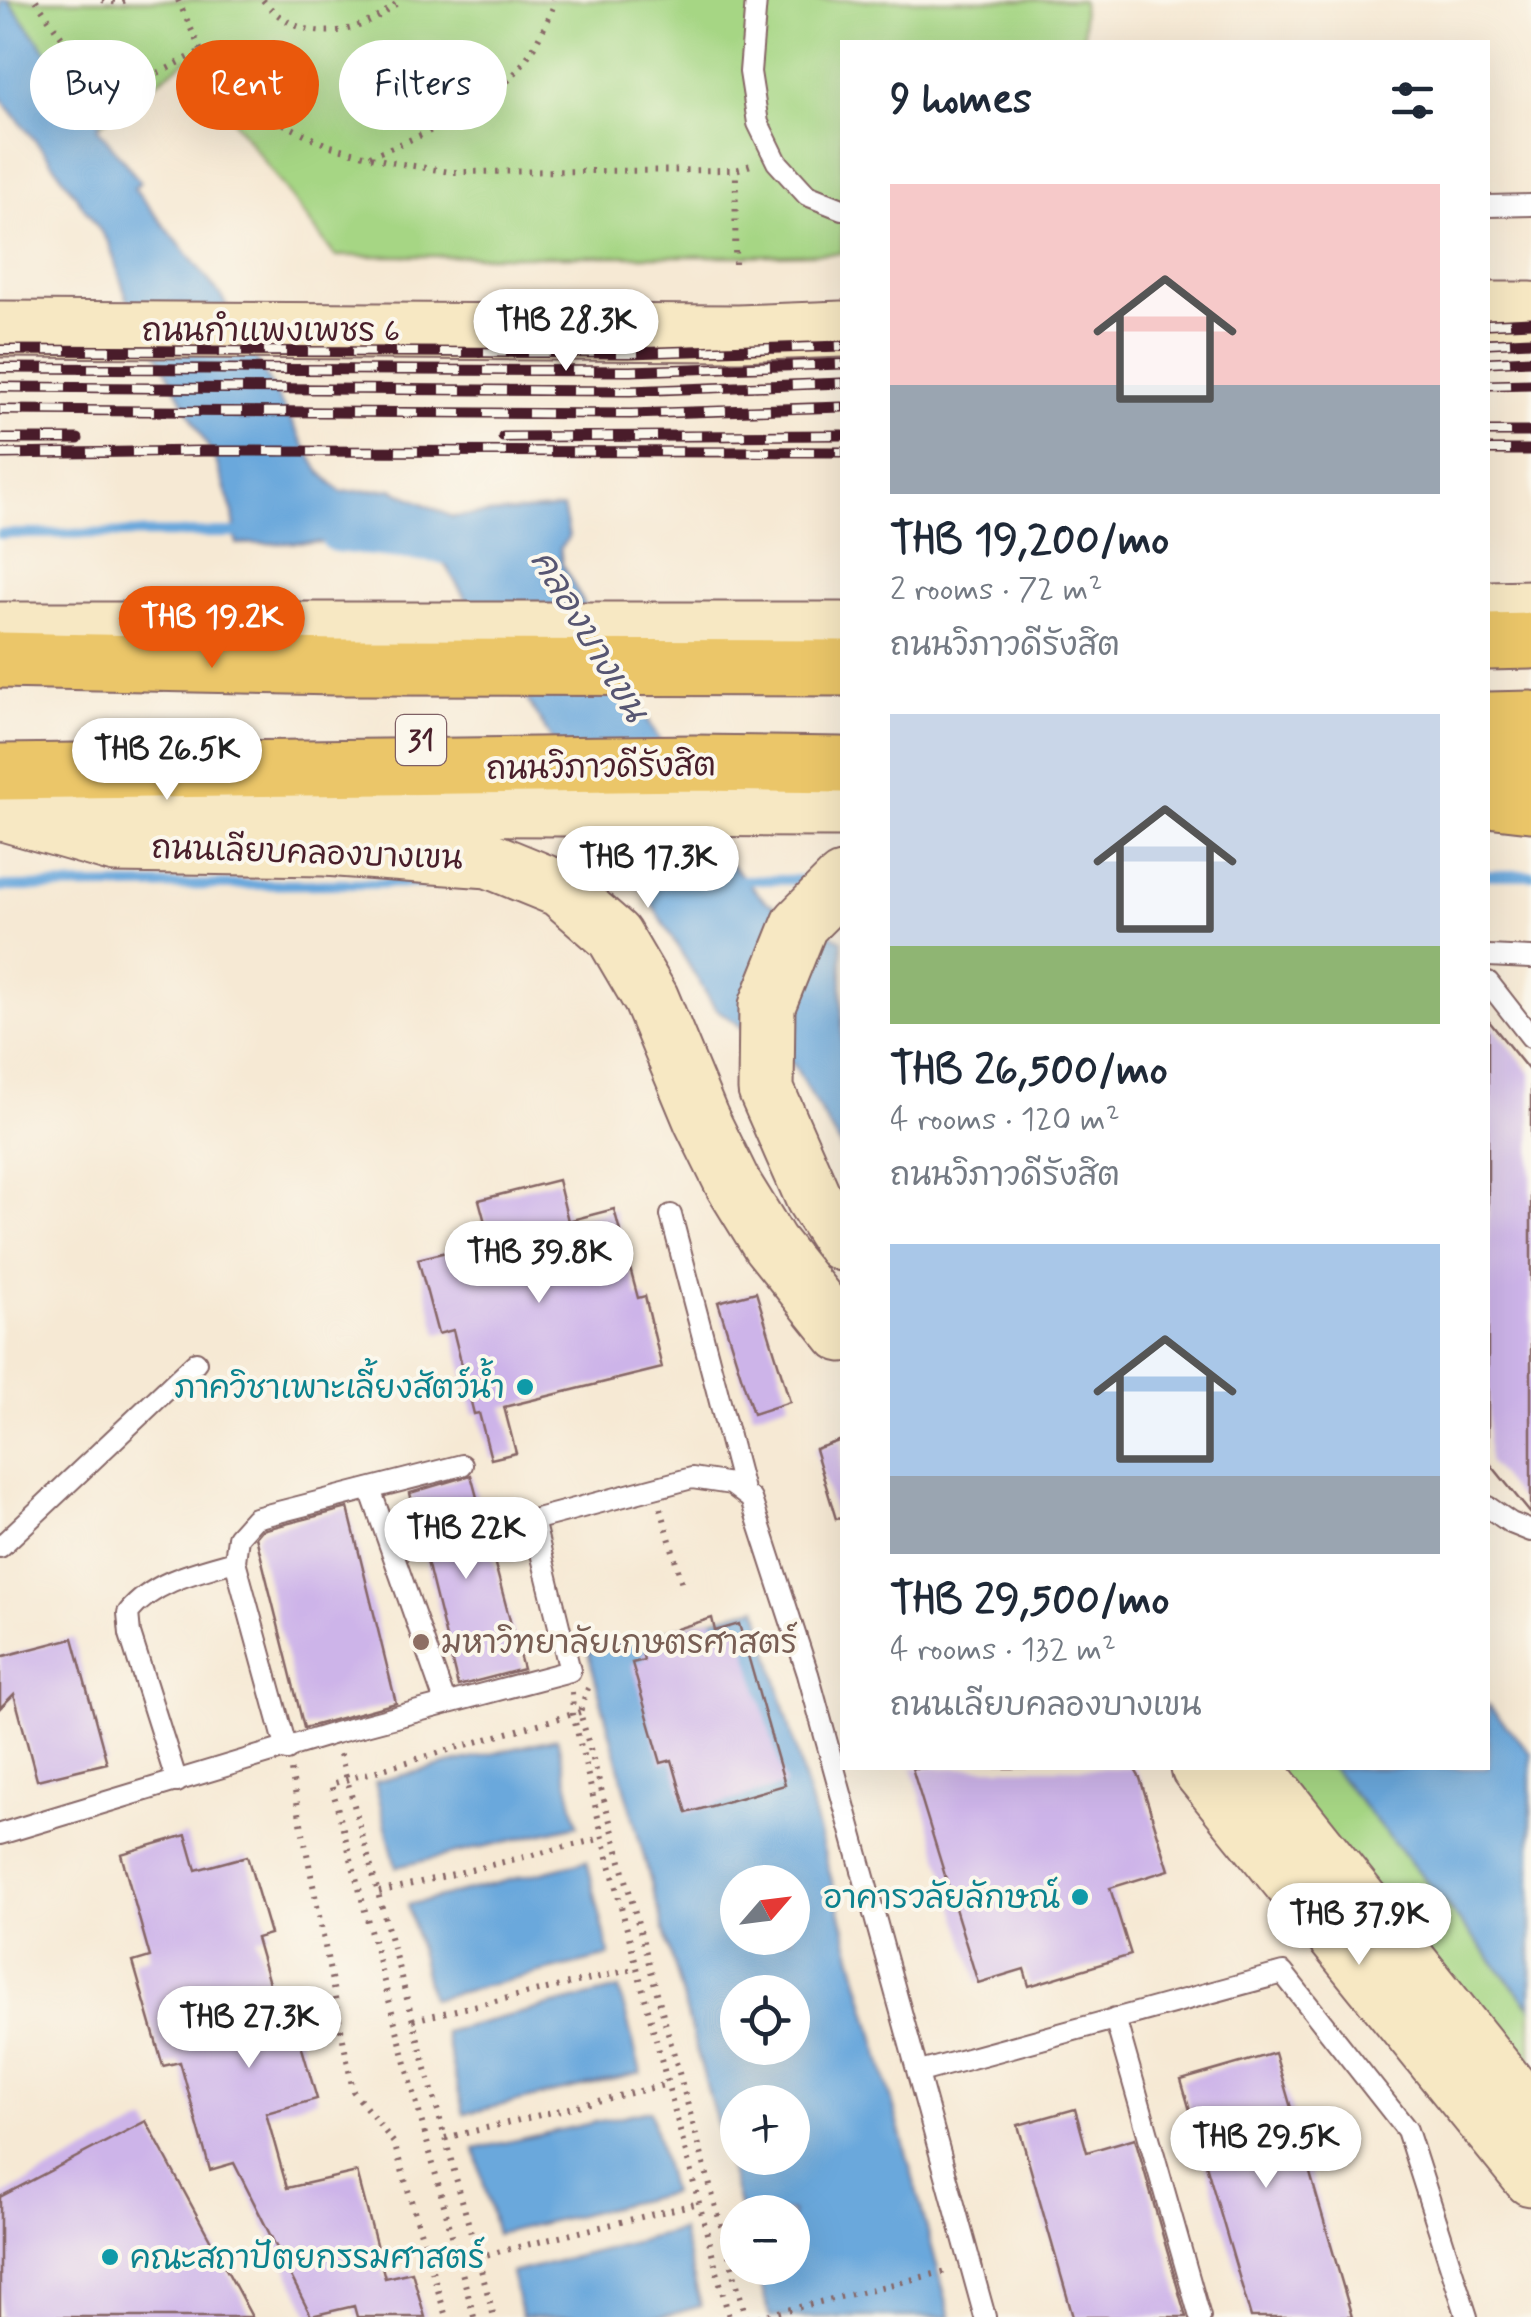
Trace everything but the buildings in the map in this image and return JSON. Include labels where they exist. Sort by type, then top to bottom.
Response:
[{"type":"highway","points":[[1490,642],[1531,642]]},
{"type":"highway","name":"31","points":[[0,660],[437,648],[624,648],[840,668]]},
{"type":"highway","points":[[1490,667],[1531,667]]},
{"type":"highway","name":"31","points":[[0,693],[840,688]]},
{"type":"highway","points":[[1490,720],[1531,720]]},
{"type":"highway","name":"31","points":[[0,742],[840,736]]},
{"type":"highway","points":[[1490,761],[1531,760]]},
{"type":"highway","name":"ถนนวิภาวดีรังสิต","points":[[0,772],[524,788],[707,786],[840,765]]},
{"type":"highway","points":[[1490,803],[1531,805]]},
{"type":"main road","points":[[1490,310],[1531,310]]},
{"type":"main road","name":"ถนนกำแพงเพชร 6","points":[[0,330],[840,329]]},
{"type":"main road","points":[[1490,609],[1531,608]]},
{"type":"main road","name":"31","points":[[0,630],[437,648]]},
{"type":"main road","name":"31","points":[[624,648],[840,630]]},
{"type":"main road","name":"ถนนวิภาวดีรังสิต","points":[[707,786],[840,809]]},
{"type":"main road","name":"ถนนวิภาวดีรังสิต","points":[[0,809],[524,788]]},
{"type":"main road","name":"ถนนเลียบคลองบางเขน","points":[[0,809],[115,844],[325,848],[488,860],[560,889],[614,936],[651,999],[700,1119],[733,1184],[770,1244],[840,1332]]},
{"type":"main road","points":[[840,884],[800,924],[767,1006],[766,1090],[813,1197],[840,1241]]},
{"type":"main road","points":[[1201,1770],[1531,2178]]},
{"type":"main road","points":[[1256,1770],[1531,2114]]},
{"type":"lane","points":[[756,0],[750,72],[758,123],[773,156],[807,195],[840,208]]},
{"type":"lane","points":[[1490,206],[1531,206]]},
{"type":"lane","points":[[1490,956],[1531,958]]},
{"type":"lane","points":[[1490,985],[1531,1037]]},
{"type":"lane","points":[[671,1215],[743,1490]]},
{"type":"lane","points":[[0,1548],[196,1362]]},
{"type":"lane","points":[[286,1750],[235,1561],[238,1537],[255,1518],[462,1465]]},
{"type":"lane","points":[[0,1834],[335,1733],[570,1671],[533,1520],[692,1478],[731,1484],[751,1499],[808,1674],[985,2317]]},
{"type":"lane","points":[[370,1489],[446,1702]]},
{"type":"lane","points":[[1490,1508],[1531,1531]]},
{"type":"lane","points":[[177,1782],[130,1634],[128,1614],[137,1602],[179,1578],[235,1561]]},
{"type":"lane","points":[[920,2072],[1283,1973],[1407,2130],[1468,2317]]},
{"type":"lane","points":[[1115,2018],[1200,2317]]},
{"type":"path","points":[[36,0],[66,44],[102,74],[134,80],[176,62]]},
{"type":"path","points":[[102,0],[128,0]]},
{"type":"path","points":[[178,0],[196,40]]},
{"type":"path","points":[[262,0],[295,25],[325,32],[354,29],[382,17],[400,0]]},
{"type":"path","points":[[370,156],[444,126],[492,98],[523,66],[552,13],[554,0]]},
{"type":"path","points":[[296,130],[327,145],[450,172],[736,170],[773,156]]},
{"type":"path","points":[[735,264],[736,170]]},
{"type":"path","points":[[656,1488],[682,1584]]},
{"type":"path","points":[[570,1671],[603,1838],[728,2317]]},
{"type":"path","points":[[592,1679],[576,1713],[746,2317]]},
{"type":"path","points":[[474,2317],[332,1784],[576,1713]]},
{"type":"path","points":[[335,1733],[494,2317]]},
{"type":"path","points":[[286,1750],[353,2091],[394,2142],[446,2317]]},
{"type":"path","points":[[378,1892],[603,1838]]},
{"type":"path","points":[[413,2020],[638,1968]]},
{"type":"path","points":[[445,2138],[668,2084]]},
{"type":"path","points":[[477,2257],[699,2203]]},
{"type":"path","points":[[758,2317],[926,2276]]},
{"type":"green space","points":[[8,0],[1082,0],[1084,40],[840,40],[840,253],[335,256],[241,130],[319,130],[319,40],[176,40],[176,68],[156,83],[156,40],[38,40]]},
{"type":"green space","points":[[1267,1770],[1334,1770],[1531,2007],[1531,2093]]},
{"type":"water","points":[[0,0],[8,0],[38,40],[30,40],[30,130],[99,130],[140,182],[134,188],[221,296],[319,471],[341,492],[392,489],[452,517],[563,508],[569,537],[560,548],[562,564],[724,857],[765,901],[840,939],[840,1146],[794,1065],[715,1008],[430,540],[237,544],[233,513],[217,464],[126,296],[109,243],[0,97]]},
{"type":"water","points":[[757,1607],[951,2317],[770,2317],[761,2285],[810,2285],[810,2195],[736,2195],[731,2175],[810,2175],[810,2085],[720,2085],[720,2135],[588,1652]]},
{"type":"water","points":[[1490,1707],[1531,1753],[1531,2007],[1334,1770],[1490,1770]]},
{"type":"water","points":[[557,1738],[578,1825],[396,1867],[375,1782]]},
{"type":"water","points":[[587,1861],[610,1956],[431,1999],[408,1905]]},
{"type":"water","points":[[619,1989],[641,2073],[464,2114],[444,2032]]},
{"type":"water","points":[[650,2110],[671,2193],[496,2234],[475,2149]]},
{"type":"water","points":[[681,2230],[701,2306],[661,2317],[522,2317],[511,2273]]},
{"type":"waterway","points":[[0,534],[250,533]]},
{"type":"waterway","name":"คลองบางเขน","points":[[336,536],[476,551]]},
{"type":"waterway","points":[[1490,875],[1531,875]]},
{"type":"waterway","points":[[736,880],[819,880]]},
{"type":"waterway","points":[[581,881],[649,881]]},
{"type":"waterway","points":[[0,887],[439,883]]},
{"type":"railway","points":[[1490,324],[1531,322]]},
{"type":"railway","points":[[1490,343],[1531,341]]},
{"type":"railway","points":[[0,350],[629,353],[840,346]]},
{"type":"railway","points":[[1490,362],[1531,360]]},
{"type":"railway","points":[[0,368],[630,371],[840,364]]},
{"type":"railway","points":[[0,387],[630,391],[840,383]]},
{"type":"railway","points":[[1490,385],[1531,384]]},
{"type":"railway","points":[[0,410],[631,414],[840,407]]},
{"type":"railway","points":[[1490,432],[1531,432]]},
{"type":"railway","points":[[503,437],[840,435]]},
{"type":"railway","points":[[0,439],[78,439]]},
{"type":"railway","points":[[1490,450],[1531,450]]},
{"type":"railway","points":[[0,454],[840,452]]},
{"type":"place","name":"ภาควิชาเพาะเลี้ยงสัตว์น้ำ","points":[[525,1387]]},
{"type":"place","name":"มหาวิทยาลัยเกษตรศาสตร์","points":[[421,1642]]},
{"type":"place","name":"อาคารวลัยลักษณ์","points":[[1080,1897]]},
{"type":"place","name":"คณะสถาปัตยกรรมศาสตร์","points":[[110,2257]]}]
